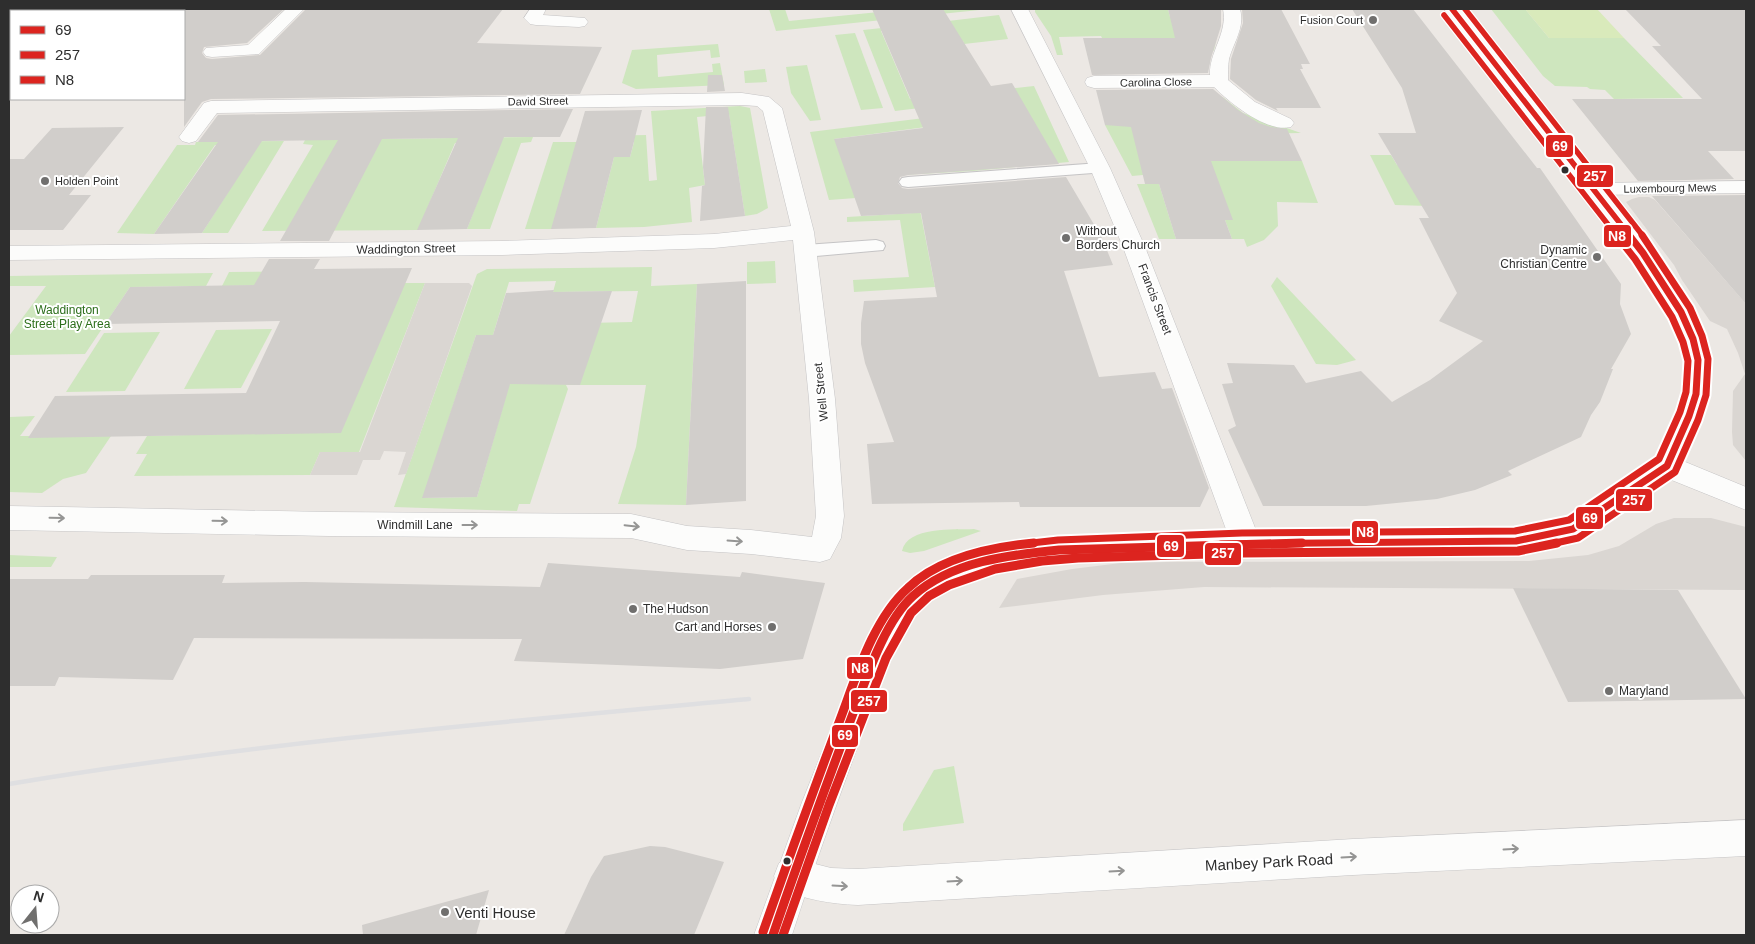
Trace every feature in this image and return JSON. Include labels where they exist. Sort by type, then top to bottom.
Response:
[{"type":"street","points":[[212,52],[253,50],[294,9]]},
{"type":"street","points":[[538,9],[533,18],[536,20],[579,22]]},
{"type":"street","name":"Francis Street","points":[[1019,9],[1100,168],[1139,257],[1246,543]]},
{"type":"street","points":[[1232,9],[1233,24],[1230,38],[1220,59],[1219,81],[1238,100],[1253,111],[1284,122]]},
{"type":"street","points":[[772,935],[797,860],[871,666],[885,638],[902,610],[914,595],[943,576],[972,564],[1004,556],[1068,548],[1246,543],[1516,541],[1573,529],[1667,466],[1689,416],[1696,394],[1698,360],[1693,339],[1681,312],[1661,279],[1615,215],[1452,9]]},
{"type":"street","name":"Carolina Close","points":[[1094,82],[1219,81]]},
{"type":"street","name":"David Street","points":[[189,137],[210,107],[754,99],[767,103],[772,108],[804,241]]},
{"type":"street","name":"Luxembourg Mews","points":[[1593,189],[1746,187]]},
{"type":"street","name":"Waddington Street","points":[[9,253],[502,248],[714,241],[804,241]]},
{"type":"street","name":"Well Street","points":[[804,241],[822,399],[830,516],[827,538],[820,550]]},
{"type":"street","points":[[1667,466],[1746,499]]},
{"type":"street","name":"Windmill Lane","points":[[9,518],[330,524],[631,526],[687,538],[751,542],[820,550]]},
{"type":"street","name":"Manbey Park Road","points":[[797,860],[831,886],[858,887],[1353,857],[1746,838]]},
{"type":"lane","points":[[908,182],[1100,168]]},
{"type":"lane","points":[[804,241],[876,246]]},
{"type":"green space","points":[[769,9],[785,9],[789,21],[909,9],[989,9],[776,31]]},
{"type":"green space","points":[[1035,9],[1168,9],[1170,17],[1218,31],[1212,52],[1171,38],[1103,40],[1101,36],[1059,37],[1063,55],[1057,55],[1051,36],[1035,12]]},
{"type":"green space","points":[[1491,9],[1525,9],[1549,38],[1624,38],[1683,98],[1614,99],[1605,90],[1587,87],[1555,86],[1543,76]]},
{"type":"green space","points":[[1525,9],[1597,9],[1624,38],[1549,38]]},
{"type":"green space","points":[[999,15],[1008,39],[964,44],[963,41],[958,42],[948,21]]},
{"type":"green space","points":[[929,23],[881,31],[910,99],[948,95],[953,104],[895,111],[863,30]]},
{"type":"green space","points":[[855,33],[883,108],[861,110],[835,35]]},
{"type":"green space","points":[[718,44],[720,57],[711,58],[710,50],[657,55],[658,77],[713,72],[712,64],[720,63],[724,85],[636,89],[622,83],[632,50]]},
{"type":"green space","points":[[807,65],[821,120],[810,121],[791,93],[786,67]]},
{"type":"green space","points":[[765,69],[767,82],[745,83],[744,71]]},
{"type":"green space","points":[[1034,86],[1069,162],[973,171],[901,175],[883,196],[829,200],[810,132],[957,114],[972,121],[834,139],[999,141],[1015,88]]},
{"type":"green space","points":[[1213,92],[1243,113],[1301,133],[1229,134],[1240,161],[1302,161],[1318,203],[1277,202],[1278,226],[1264,240],[1247,247],[1244,239],[1232,239],[1225,220],[1232,220],[1143,175],[1132,176],[1105,125]]},
{"type":"green space","points":[[740,106],[750,108],[768,208],[757,214],[745,216],[729,114],[697,117],[705,185],[689,188],[692,222],[644,227],[596,228],[614,157],[630,157],[634,142],[591,136],[646,135],[649,181],[657,180],[651,111]]},
{"type":"green space","points":[[533,137],[531,142],[521,143],[490,229],[467,229],[500,143],[455,143],[418,230],[262,231],[313,145],[303,144],[305,140]]},
{"type":"green space","points":[[284,141],[228,233],[202,233],[258,145],[215,145],[154,234],[117,233],[177,145],[195,145],[196,142]]},
{"type":"green space","points":[[553,142],[577,142],[552,229],[525,229]]},
{"type":"green space","points":[[1370,155],[1391,155],[1397,165],[1406,166],[1429,206],[1395,205]]},
{"type":"green space","points":[[1137,184],[1159,184],[1176,239],[1159,239]]},
{"type":"green space","points":[[920,210],[935,287],[854,292],[853,280],[909,277],[900,220],[847,222],[847,217],[914,213]]},
{"type":"green space","points":[[775,261],[776,283],[747,284],[747,262]]},
{"type":"green space","points":[[652,267],[651,286],[697,284],[686,505],[618,504],[636,447],[646,385],[566,385],[568,389],[530,504],[519,504],[517,511],[394,507],[477,274],[487,269]],"holes":[[[556,281],[553,292],[638,291],[632,322],[542,324],[511,378],[477,497],[423,498],[476,335],[493,335],[509,282]]]},
{"type":"green space","points":[[347,271],[299,285],[222,286],[229,272]]},
{"type":"green space","name":"Waddington Street Play Area","points":[[213,273],[206,286],[130,287],[85,354],[9,355],[9,336],[46,286],[9,286],[9,276]]},
{"type":"green space","points":[[1277,277],[1356,360],[1337,365],[1316,364],[1271,286]]},
{"type":"green space","points":[[405,283],[425,283],[359,452],[320,452],[310,475],[134,476],[147,454],[136,454],[147,436],[264,433]]},
{"type":"green space","points":[[272,329],[241,388],[184,389],[216,330]]},
{"type":"green space","points":[[160,332],[125,391],[66,392],[104,333]]},
{"type":"green space","points":[[35,416],[20,436],[111,436],[86,473],[63,479],[42,493],[9,492],[9,417]]},
{"type":"green space","points":[[974,529],[981,531],[924,551],[910,553],[902,551],[906,543],[922,533]]},
{"type":"green space","points":[[9,555],[57,557],[51,567],[9,567]]},
{"type":"green space","points":[[954,766],[964,823],[903,831],[903,824],[934,770]]},
{"type":"shaded area","points":[[1639,197],[1649,197],[1655,200],[1746,304],[1746,461],[1733,445],[1732,432],[1733,391],[1745,374],[1738,353],[1727,329],[1710,321],[1674,265],[1626,202]]},
{"type":"shaded area","points":[[425,283],[469,283],[472,286],[406,474],[398,475],[406,452],[384,451],[380,460],[363,460],[357,475],[310,475],[320,452],[360,452]]},
{"type":"shaded area","points":[[1674,518],[1711,518],[1746,527],[1746,590],[1204,587],[1103,595],[999,608],[1017,579],[1072,569],[1121,563],[1166,562],[1529,561],[1588,555],[1619,546],[1656,524]]},
{"type":"building","points":[[284,9],[247,43],[204,47],[202,53],[206,58],[212,59],[260,55],[306,9],[503,9],[477,43],[602,47],[580,94],[211,99],[202,102],[184,127],[184,10]]},
{"type":"building","points":[[872,9],[943,9],[991,86],[1012,83],[1059,164],[908,175],[900,177],[898,183],[902,188],[908,189],[1066,177],[1102,238],[1113,265],[1064,271],[1099,377],[1155,372],[1162,389],[1172,388],[1209,488],[1200,507],[1020,507],[1019,502],[872,504],[867,444],[894,442],[865,363],[861,344],[864,301],[937,297],[921,213],[861,216],[834,139],[923,128]]},
{"type":"building","points":[[1168,9],[1221,9],[1221,26],[1208,73],[1092,75],[1083,38],[1175,38]]},
{"type":"building","points":[[1242,9],[1281,9],[1310,64],[1301,64],[1303,69],[1300,69],[1321,108],[1276,108],[1278,111],[1256,100],[1230,79],[1231,59],[1243,23]]},
{"type":"building","points":[[1352,9],[1413,9],[1537,168],[1540,168],[1621,284],[1620,304],[1631,334],[1611,369],[1613,369],[1600,402],[1591,415],[1581,437],[1508,471],[1512,475],[1475,490],[1437,499],[1366,506],[1263,506],[1228,430],[1236,426],[1222,384],[1233,383],[1227,363],[1294,365],[1306,383],[1361,371],[1392,402],[1430,380],[1483,341],[1439,321],[1457,293],[1419,218],[1429,218],[1378,133],[1416,133],[1402,88]]},
{"type":"building","points":[[1625,9],[1746,9],[1746,151],[1708,151],[1734,179],[1638,181],[1572,99],[1702,99],[1652,46],[1661,46]]},
{"type":"building","points":[[708,75],[722,75],[725,91],[707,92]]},
{"type":"building","points":[[1213,89],[1238,110],[1259,123],[1287,129],[1302,161],[1211,161],[1233,220],[1225,220],[1232,239],[1176,239],[1159,184],[1145,184],[1131,127],[1105,125],[1096,90]]},
{"type":"building","points":[[706,107],[728,107],[745,216],[700,221],[702,186],[705,185],[703,167]]},
{"type":"building","points":[[573,109],[560,137],[504,137],[467,229],[417,230],[458,138],[382,139],[329,241],[280,241],[338,140],[262,141],[202,233],[154,234],[218,142],[198,142],[218,115]]},
{"type":"building","points":[[642,110],[630,157],[614,157],[596,228],[551,229],[585,111]]},
{"type":"building","name":"Holden Point","points":[[124,127],[69,195],[91,195],[63,230],[9,230],[9,159],[24,159],[52,128]]},
{"type":"building","points":[[1746,195],[1746,304],[1652,196]]},
{"type":"building","points":[[269,259],[320,259],[314,269],[412,268],[341,433],[28,438],[55,396],[246,393],[280,321],[105,324],[130,287],[254,285]]},
{"type":"building","points":[[746,281],[746,501],[686,505],[697,284]]},
{"type":"building","points":[[554,290],[553,292],[612,291],[580,385],[510,384],[477,497],[422,498],[476,335],[493,335],[506,293]]},
{"type":"building","points":[[548,563],[740,577],[742,572],[825,583],[803,659],[720,669],[514,661],[522,639],[194,638],[173,680],[59,677],[55,686],[9,686],[9,579],[88,579],[91,575],[225,575],[222,583],[305,582],[540,587]]},
{"type":"building","points":[[1513,588],[1678,590],[1746,699],[1568,702]]},
{"type":"building","points":[[650,846],[665,847],[724,862],[694,935],[564,935],[591,877],[604,856]]},
{"type":"building","name":"Venti House","points":[[489,890],[476,935],[363,935],[362,925]]},
{"type":"railway","points":[[9,784],[285,745],[470,725],[749,699]]},
{"type":"transit line","name":"69","points":[[773,935],[810,828],[876,654],[903,606],[914,595],[934,581],[956,570],[981,562],[1022,554],[1059,550],[1242,543],[1516,541],[1573,529],[1667,466],[1689,416],[1696,394],[1698,360],[1693,339],[1681,312],[1643,253],[1452,9]]},
{"type":"transit line","name":"257","points":[[783,935],[829,805],[886,658],[911,613],[929,596],[949,585],[995,569],[1042,561],[1078,558],[1243,553],[1518,551],[1578,538],[1675,472],[1698,420],[1706,395],[1708,359],[1702,336],[1690,308],[1651,247],[1465,9]]},
{"type":"transit line","name":"N8","points":[[763,932],[800,825],[867,650],[895,601],[908,587],[929,572],[952,561],[978,553],[1021,544],[1058,540],[1242,533],[1515,531],[1569,520],[1659,459],[1680,412],[1686,392],[1688,361],[1683,342],[1672,317],[1635,259],[1444,15]]},
{"type":"place","name":"Fusion Court","points":[[1373,20]]},
{"type":"place","name":"Holden Point","points":[[45,181]]},
{"type":"place","name":"Without Borders Church","points":[[1066,238]]},
{"type":"place","name":"Dynamic Christian Centre","points":[[1597,257]]},
{"type":"place","name":"The Hudson","points":[[633,609]]},
{"type":"place","name":"Cart and Horses","points":[[772,627]]},
{"type":"place","name":"Maryland","points":[[1609,691]]},
{"type":"place","name":"Venti House","points":[[445,912]]}]
